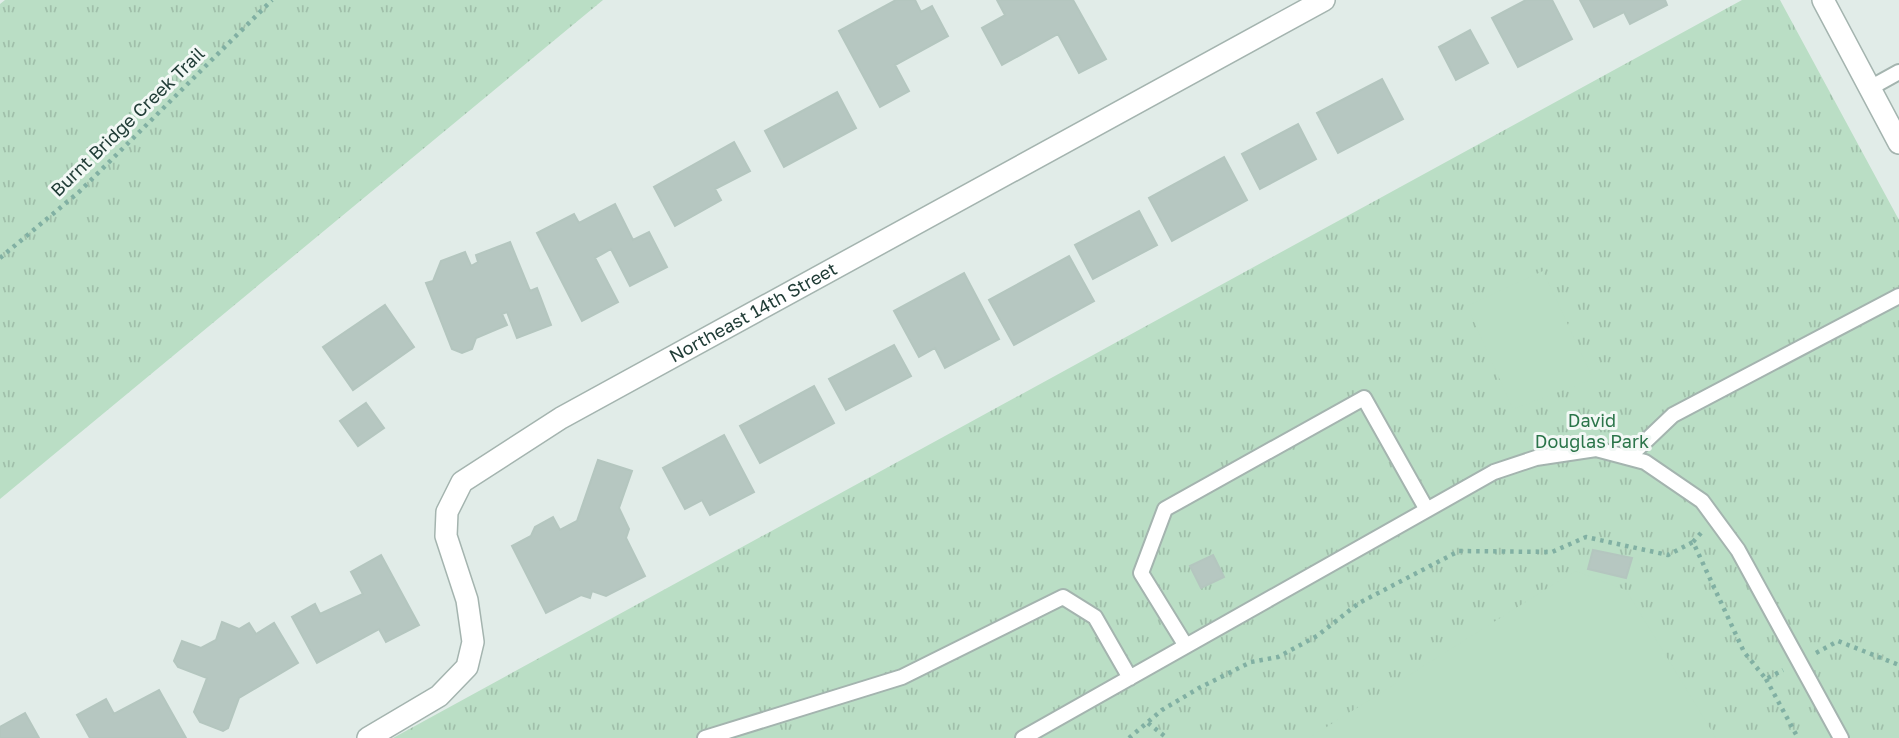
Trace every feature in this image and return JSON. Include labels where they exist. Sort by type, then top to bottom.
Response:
[{"type":"street","name":"Northeast 14th Street","points":[[368,738],[439,696],[467,667],[473,642],[467,600],[446,536],[447,512],[462,482],[561,418],[1324,0]]},
{"type":"street","points":[[1823,0],[1899,143]]},
{"type":"lane","points":[[1870,88],[1899,72]]},
{"type":"lane","points":[[1629,457],[1673,415],[1899,296]]},
{"type":"lane","points":[[1186,646],[1141,573],[1165,509],[1364,398],[1427,510]]},
{"type":"lane","points":[[1023,738],[1494,472],[1536,458],[1597,449],[1645,462],[1702,501],[1738,550],[1841,738]]},
{"type":"lane","points":[[705,738],[902,677],[1063,597],[1095,617],[1130,678]]},
{"type":"path","name":"Burnt Bridge Creek Trail","points":[[0,258],[79,192],[272,0]]},
{"type":"path","points":[[1129,738],[1162,710],[1199,688],[1251,662],[1278,657],[1317,636],[1359,603],[1459,551],[1552,552],[1586,537],[1668,555],[1693,542]]},
{"type":"path","points":[[1766,679],[1798,738]]},
{"type":"path","points":[[1148,723],[1167,738]]},
{"type":"green space","points":[[5,0],[603,0],[0,499],[0,4]]},
{"type":"green space","name":"David Douglas Park","points":[[1742,0],[1780,0],[1899,220],[1899,738],[393,738]]},
{"type":"green space","points":[[1543,271],[1593,379],[1513,409],[1467,306]]},
{"type":"green space","points":[[1575,571],[1626,590],[1716,738],[1309,738]]},
{"type":"building","points":[[896,0],[915,0],[921,12],[932,6],[948,36],[895,65],[909,91],[880,107],[839,31]]},
{"type":"building","points":[[997,0],[1073,0],[1106,59],[1079,73],[1058,34],[1002,65],[982,28],[1005,15]]},
{"type":"building","points":[[1526,0],[1552,0],[1572,39],[1518,67],[1492,18]]},
{"type":"building","points":[[1580,0],[1665,0],[1667,5],[1630,24],[1624,12],[1594,27]]},
{"type":"building","points":[[1470,30],[1488,63],[1456,80],[1439,47]]},
{"type":"building","points":[[1382,79],[1403,119],[1338,153],[1317,113]]},
{"type":"building","points":[[837,92],[856,128],[784,167],[765,131]]},
{"type":"building","points":[[1298,124],[1316,159],[1260,189],[1242,154]]},
{"type":"building","points":[[734,142],[750,171],[715,189],[721,200],[675,226],[654,187]]},
{"type":"building","points":[[1224,157],[1247,200],[1172,241],[1149,198]]},
{"type":"building","points":[[615,204],[633,240],[649,232],[667,267],[630,286],[611,249],[595,258],[618,302],[582,321],[537,233],[574,214],[579,223]]},
{"type":"building","points":[[1139,211],[1157,245],[1093,279],[1075,245]]},
{"type":"building","points":[[510,242],[530,291],[537,288],[551,325],[517,338],[507,312],[502,314],[507,325],[476,338],[472,349],[462,353],[452,349],[426,283],[433,281],[441,261],[465,252],[471,266],[478,262],[476,255]]},
{"type":"building","points":[[1069,256],[1094,301],[1014,345],[989,300]]},
{"type":"building","points":[[964,273],[999,339],[945,368],[935,348],[919,357],[894,311]]},
{"type":"building","points":[[385,305],[414,347],[353,390],[323,347]]},
{"type":"building","points":[[894,345],[911,376],[846,410],[829,379]]},
{"type":"building","points":[[814,386],[834,423],[760,463],[740,426]]},
{"type":"building","points":[[366,403],[384,428],[358,446],[340,421]]},
{"type":"building","points":[[724,435],[754,492],[710,515],[702,500],[685,509],[663,468]]},
{"type":"building","points":[[598,460],[632,471],[619,508],[629,529],[626,538],[645,576],[606,596],[592,591],[590,598],[581,595],[546,613],[512,546],[531,536],[535,527],[553,517],[560,530],[577,521]]},
{"type":"building","points":[[1593,550],[1632,558],[1626,578],[1588,569]]},
{"type":"building","points":[[381,555],[419,625],[386,642],[379,629],[317,663],[292,617],[315,604],[320,614],[363,594],[351,572]]},
{"type":"building","points":[[1213,555],[1224,577],[1201,588],[1190,566]]},
{"type":"building","points":[[222,622],[239,629],[249,623],[256,634],[274,623],[298,663],[239,698],[228,728],[223,731],[200,722],[194,712],[207,678],[178,667],[174,661],[182,641],[201,648],[216,640]]},
{"type":"building","points":[[159,690],[186,738],[90,738],[77,715],[106,699],[114,714]]},
{"type":"building","points":[[25,713],[39,738],[0,738],[0,727]]}]
